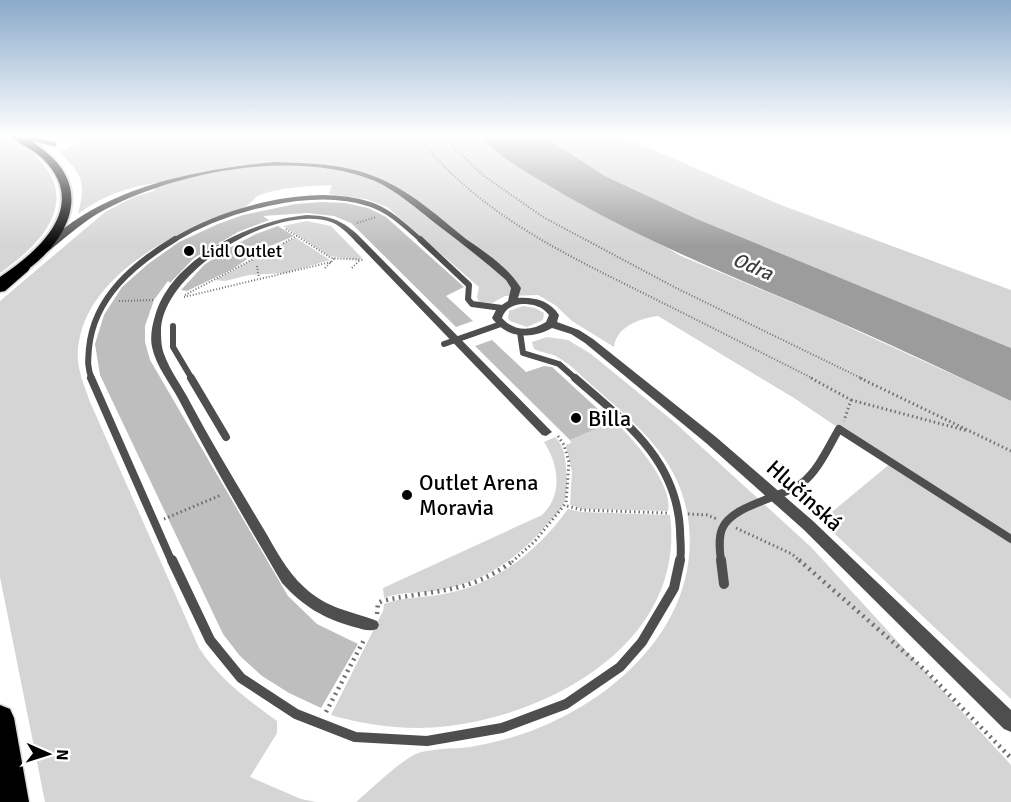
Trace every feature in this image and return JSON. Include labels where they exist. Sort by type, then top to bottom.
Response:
[{"type":"highway","points":[[0,288],[42,251],[63,222],[67,209],[66,188],[57,172]]},
{"type":"highway","points":[[0,283],[23,268]]},
{"type":"highway","points":[[0,718],[14,802]]},
{"type":"street","points":[[42,251],[95,212],[126,197],[165,183],[222,172]]},
{"type":"street","points":[[351,172],[370,177],[407,197],[512,280],[516,288],[512,303]]},
{"type":"street","points":[[372,625],[327,613],[303,597],[287,579],[199,431],[156,344],[165,299],[188,270],[207,255],[240,237],[277,223],[297,218],[334,221],[342,226],[457,339],[546,432]]},
{"type":"street","points":[[527,301],[545,306],[553,313],[551,324],[538,330],[520,332],[501,324],[497,318],[502,308],[512,303],[527,301]]},
{"type":"street","name":"Hlučínská","points":[[551,324],[575,332],[589,341],[777,497],[1011,723]]},
{"type":"lane","points":[[502,308],[472,304],[468,299],[469,285],[390,214],[366,202],[328,196],[291,198],[247,208],[188,232],[164,245],[127,273],[103,302],[94,317],[85,346],[87,369],[154,523],[210,640],[241,678],[296,714],[355,737],[427,741],[502,728],[566,704],[620,668],[642,642],[659,617],[674,588],[681,555],[679,514],[672,488],[652,450],[635,431],[559,364],[523,353],[520,348],[520,332]]},
{"type":"lane","points":[[444,344],[501,324]]},
{"type":"lane","points":[[173,326],[173,347],[226,437]]},
{"type":"lane","points":[[724,584],[720,536],[725,523],[736,514],[777,497],[804,482],[839,429],[1011,539]]},
{"type":"path","points":[[447,172],[525,228],[596,270],[851,400],[973,432]]},
{"type":"path","points":[[480,172],[543,217],[678,289],[1011,451]]},
{"type":"path","points":[[342,226],[390,214]]},
{"type":"path","points":[[277,223],[335,258],[359,261],[374,257]]},
{"type":"path","points":[[297,236],[264,250],[232,271],[181,297],[330,262]]},
{"type":"path","points":[[325,268],[335,258]]},
{"type":"path","points":[[352,268],[359,261]]},
{"type":"path","points":[[257,266],[259,278]]},
{"type":"path","points":[[103,302],[165,299]]},
{"type":"path","points":[[839,429],[849,411],[851,400]]},
{"type":"path","points":[[319,724],[372,625],[378,612],[378,603],[460,588],[502,569],[529,549],[567,506],[569,472],[566,451],[562,440],[552,431],[546,432]]},
{"type":"path","points":[[154,523],[234,490]]},
{"type":"path","points":[[567,506],[582,510],[707,515],[792,554],[925,670],[1011,758]]},
{"type":"shaded area","points":[[0,172],[48,172],[53,179],[56,195],[55,211],[39,239],[0,273]]},
{"type":"shaded area","points":[[536,172],[681,256],[820,314],[1011,401],[1011,699],[821,521],[891,463],[794,398],[658,316],[637,321],[624,329],[619,334],[614,347],[572,321],[555,305],[538,295],[505,296],[492,303],[479,302],[477,297],[479,287],[387,207],[366,199],[329,194],[332,185],[295,187],[260,195],[242,208],[187,230],[145,254],[125,269],[93,305],[83,326],[78,349],[78,363],[90,402],[199,648],[225,679],[277,721],[277,733],[250,777],[301,799],[316,802],[45,802],[0,577],[0,301],[105,212],[134,197],[154,191],[157,183],[115,193],[78,214],[82,186],[78,173]]},
{"type":"shaded area","points":[[600,172],[706,172],[781,205],[1011,290],[1011,348],[697,219]]},
{"type":"shaded area","points":[[307,221],[331,226],[362,258],[359,260],[329,256],[283,226]]},
{"type":"shaded area","points":[[296,238],[330,260],[285,273],[249,275],[225,281],[214,280],[275,247]]},
{"type":"shaded area","points":[[523,306],[535,308],[544,313],[543,320],[527,327],[510,321],[509,311]]},
{"type":"shaded area","points":[[547,337],[568,340],[591,354],[673,421],[811,547],[1011,765],[1011,802],[356,802],[397,766],[418,753],[470,747],[506,739],[543,726],[579,708],[612,685],[642,658],[665,626],[682,591],[689,553],[687,512],[674,474],[652,442],[609,400],[564,361],[534,349],[532,342]]},
{"type":"shaded area","points":[[614,421],[641,450],[659,476],[665,488],[668,511],[583,509],[570,505],[572,472],[566,445],[571,443],[570,440]]},
{"type":"shaded area","points":[[555,437],[565,457],[566,497],[558,512],[533,540],[495,570],[466,583],[434,591],[384,598],[383,588],[542,515],[549,507],[556,489],[553,460],[544,442]]},
{"type":"shaded area","points":[[568,509],[582,512],[670,515],[669,559],[657,599],[635,633],[605,662],[570,686],[530,705],[490,718],[449,726],[404,728],[375,725],[331,715],[383,611],[384,604],[436,595],[481,583],[514,564],[529,552]]},
{"type":"water","name":"Odra","points":[[528,172],[600,172],[697,219],[1011,348],[1011,401],[682,254],[585,206]]},
{"type":"building","points":[[345,203],[368,208],[386,217],[464,287],[446,296],[473,321],[456,327],[351,223],[334,216],[307,213],[263,216],[269,220],[238,232],[194,258],[170,283],[168,281],[154,300],[145,326],[145,342],[150,360],[288,596],[317,624],[358,644],[321,708],[289,693],[262,676],[240,656],[223,634],[100,375],[95,344],[104,315],[122,287],[148,264],[179,242],[243,215],[295,204]]},
{"type":"building","points":[[278,226],[294,236],[261,250],[231,270],[187,291],[181,290],[204,265],[229,248]]},
{"type":"building","points":[[492,340],[526,372],[544,366],[552,367],[612,422],[570,440],[475,346]]},
{"type":"place","name":"Lidl Outlet","points":[[189,251]]},
{"type":"place","name":"Billa","points":[[576,418]]},
{"type":"place","name":"Outlet Arena Moravia","points":[[407,495]]}]
